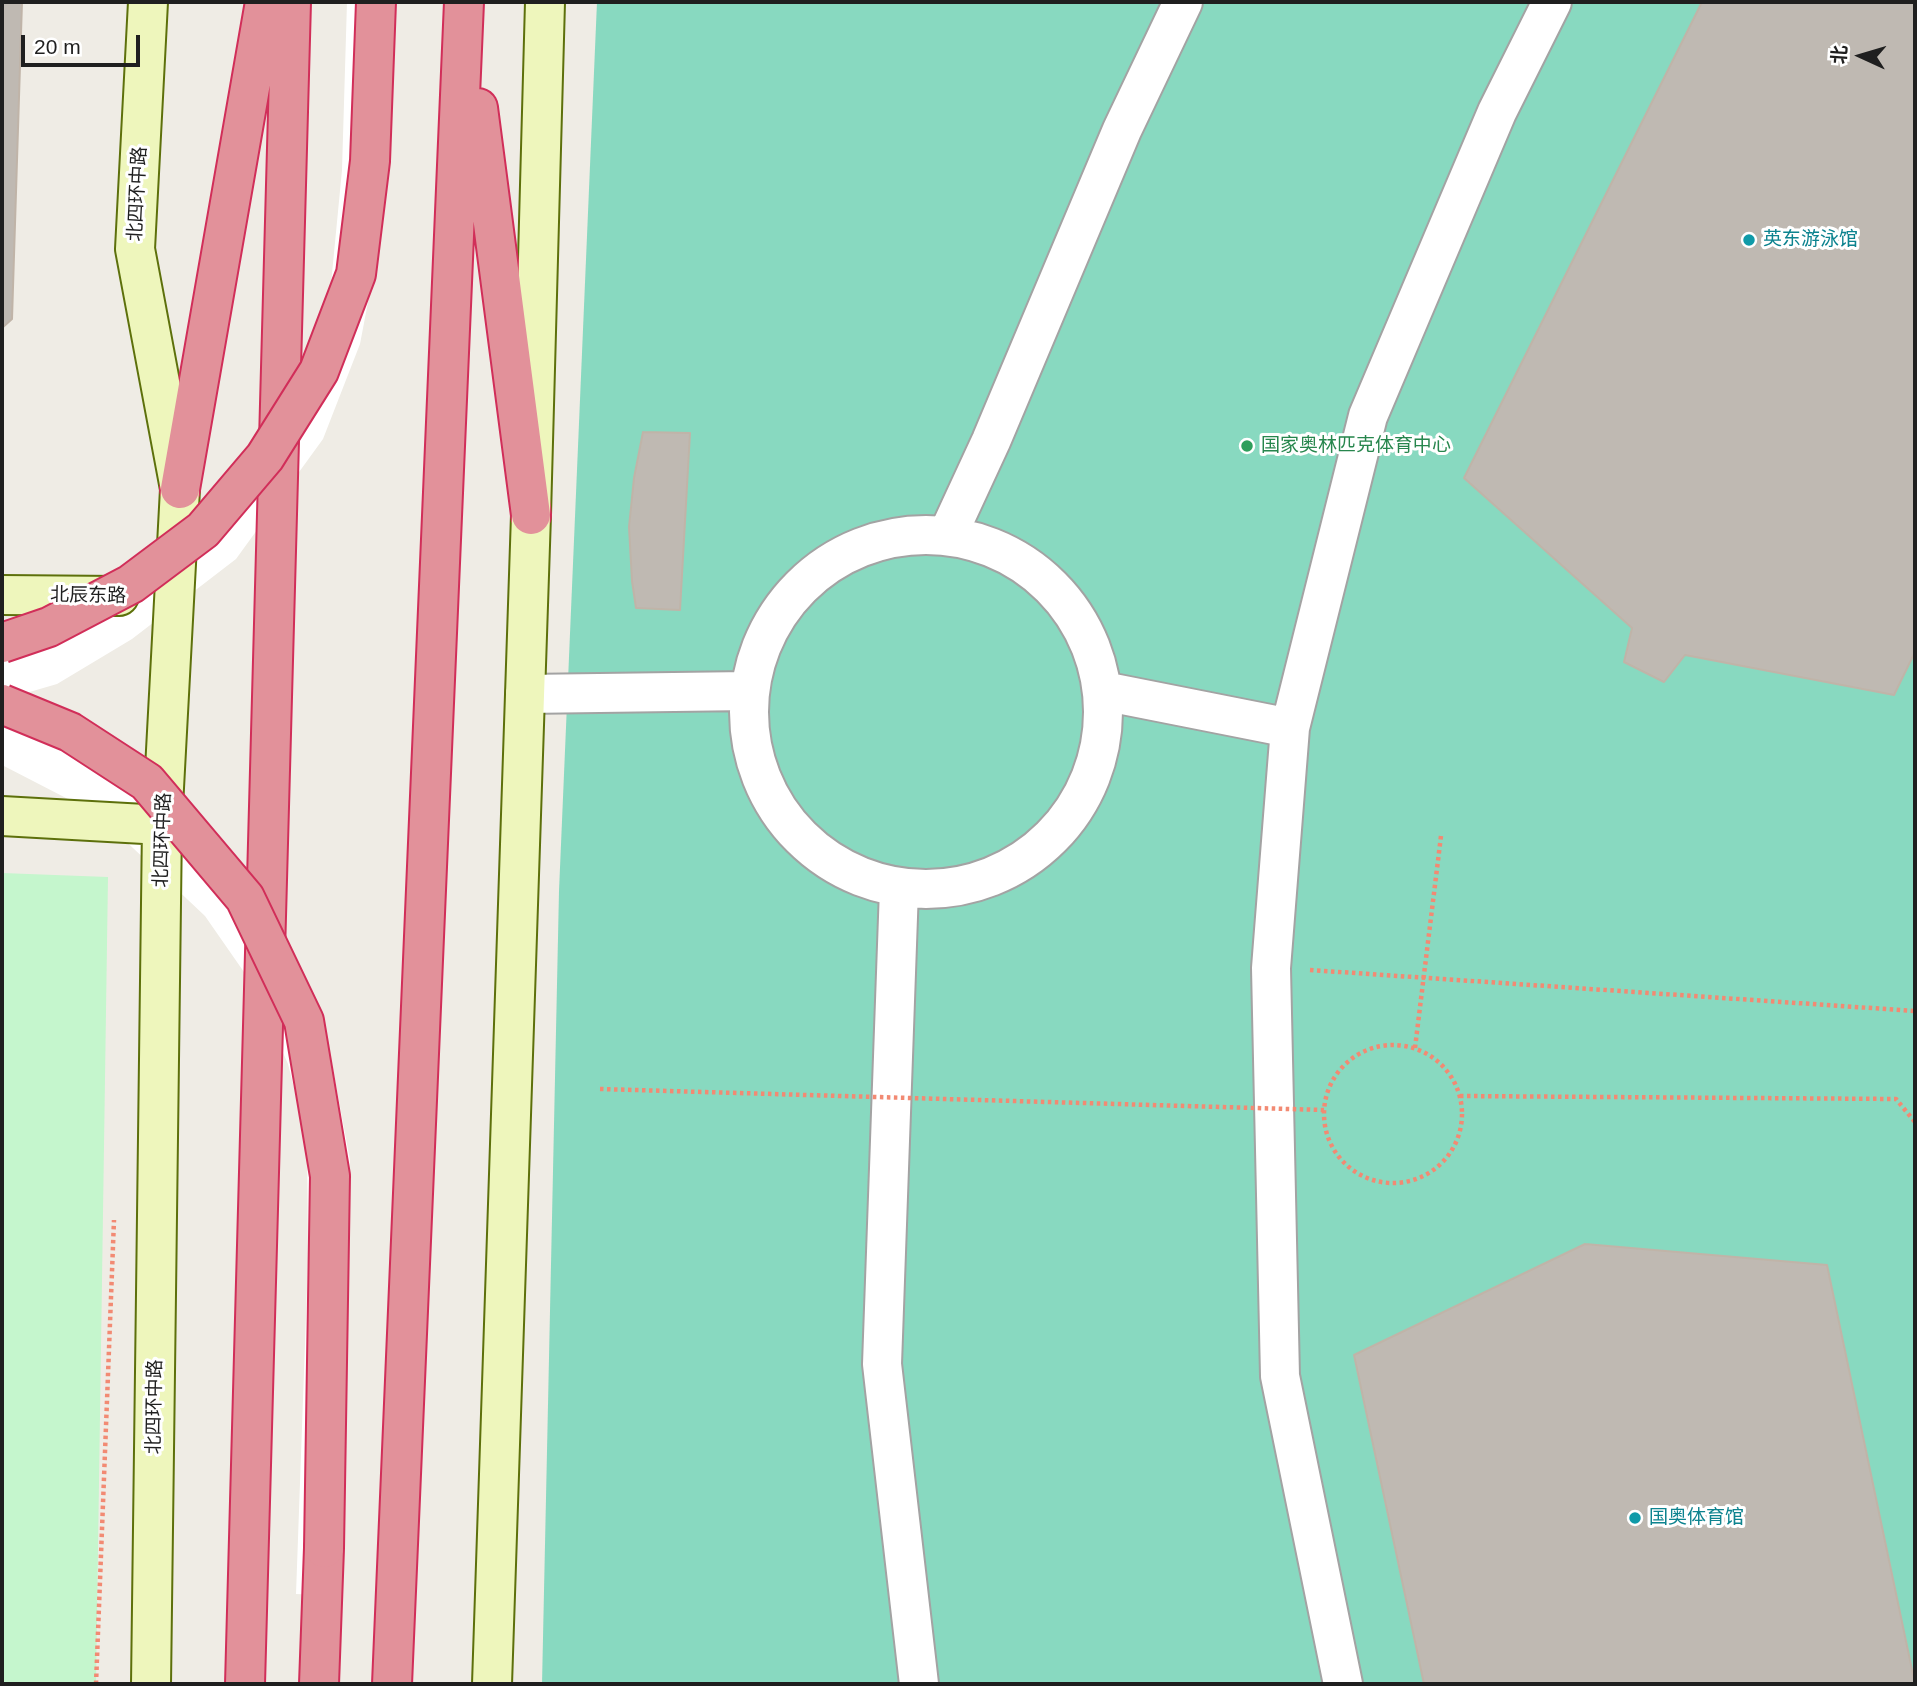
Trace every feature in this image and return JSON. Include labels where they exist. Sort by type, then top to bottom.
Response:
[{"type":"highway","points":[[180,489],[265,2]]},
{"type":"highway","points":[[244,1684],[291,2]]},
{"type":"highway","points":[[2,643],[49,627],[131,584],[203,530],[265,457],[319,371],[356,274],[370,161],[376,2]]},
{"type":"highway","points":[[464,2],[531,515]]},
{"type":"highway","points":[[392,1684],[464,2]]},
{"type":"highway","points":[[2,705],[70,732],[147,782],[245,898],[304,1021],[330,1176],[319,1684]]},
{"type":"street","name":"北四环中路","points":[[148,2],[135,249],[180,489],[162,825],[151,1684]]},
{"type":"street","points":[[492,1684],[531,515],[545,2]]},
{"type":"street","points":[[947,534],[990,441],[1122,130],[1183,2]]},
{"type":"street","points":[[1342,1684],[1280,1376],[1271,968],[1290,728],[1368,416],[1497,112],[1552,2]]},
{"type":"street","points":[[947,534],[1004,551],[1052,586],[1086,634],[1103,691],[1101,746],[1083,796],[1050,840],[1006,872],[954,888],[900,889],[847,873],[802,841],[769,797],[751,746],[748,691],[764,637],[795,590],[839,555],[891,536],[947,534]]},
{"type":"street","name":"北辰东路","points":[[2,595],[174,597]]},
{"type":"street","points":[[525,694],[748,691]]},
{"type":"street","points":[[1103,691],[1290,728]]},
{"type":"street","points":[[2,816],[162,825]]},
{"type":"street","points":[[900,889],[882,1364],[919,1684]]},
{"type":"path","points":[[1415,1048],[1441,836]]},
{"type":"path","points":[[1271,968],[1915,1011]]},
{"type":"path","points":[[1394,1045],[1415,1048],[1434,1059],[1451,1076],[1460,1096],[1462,1121],[1456,1144],[1442,1163],[1423,1177],[1400,1183],[1376,1181],[1354,1172],[1337,1156],[1326,1134],[1324,1110],[1328,1090],[1339,1072],[1354,1057],[1373,1048],[1394,1045]]},
{"type":"path","points":[[600,1089],[1324,1110]]},
{"type":"path","points":[[1460,1096],[1896,1099],[1915,1122]]},
{"type":"green space","name":"国家奥林匹克体育中心","points":[[597,2],[1915,2],[1915,1684],[542,1684],[559,891]]},
{"type":"green space","points":[[2,873],[108,877],[96,1684],[2,1684]]},
{"type":"pier","points":[[347,2],[390,2],[380,239],[360,344],[323,439],[236,559],[132,639],[57,684],[2,700],[2,650],[131,594],[304,380],[331,284],[342,170]]},
{"type":"pier","points":[[2,713],[140,784],[292,958],[328,1043],[350,1160],[340,1596],[296,1594],[308,1260],[307,1139],[288,1064],[253,985],[205,916],[97,814],[2,765]]},
{"type":"building","points":[[2,2],[22,2],[12,319],[2,328]]},
{"type":"building","name":"英东游泳馆","points":[[1702,2],[1915,2],[1915,652],[1894,695],[1685,655],[1664,682],[1624,662],[1632,628],[1464,478]]},
{"type":"building","points":[[643,432],[690,433],[680,610],[636,608],[629,527],[634,478]]},
{"type":"building","name":"国奥体育馆","points":[[1585,1244],[1827,1265],[1915,1684],[1424,1684],[1354,1355]]},
{"type":"place","name":"英东游泳馆","points":[[1749,240]]},
{"type":"place","name":"国家奥林匹克体育中心","points":[[1247,446]]},
{"type":"place","name":"国奥体育馆","points":[[1635,1518]]}]
